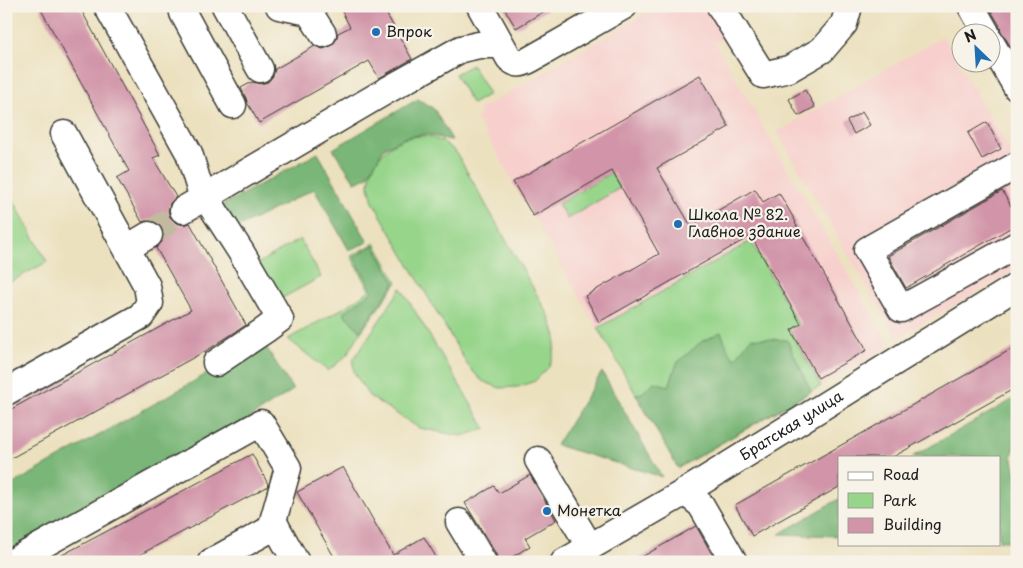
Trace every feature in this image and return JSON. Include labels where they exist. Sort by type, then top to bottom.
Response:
[{"type":"street","points":[[107,6],[189,153],[199,186],[241,252],[280,319],[216,363]]},
{"type":"street","points":[[182,6],[233,105]]},
{"type":"street","points":[[225,6],[260,69]]},
{"type":"street","points":[[279,6],[309,12],[323,34]]},
{"type":"street","points":[[464,6],[484,13],[505,51],[513,62],[518,64],[526,61],[586,16],[624,6]]},
{"type":"street","points":[[720,6],[763,75],[789,70],[822,50],[844,24],[849,6]]},
{"type":"street","points":[[971,6],[980,22]]},
{"type":"street","points":[[183,210],[461,49],[479,45],[505,51]]},
{"type":"street","points":[[1000,58],[1017,88]]},
{"type":"street","points":[[6,392],[141,316],[150,303],[138,242],[64,134]]},
{"type":"street","points":[[1013,176],[867,250],[901,309],[1017,245]]},
{"type":"street","name":"Братская улица","points":[[564,562],[685,492],[1017,286]]},
{"type":"street","points":[[12,562],[261,423],[288,468],[273,521],[296,562]]},
{"type":"street","points":[[538,460],[590,548]]},
{"type":"street","points":[[685,492],[701,505],[734,562]]},
{"type":"street","points":[[459,522],[483,562]]},
{"type":"street","points":[[211,562],[276,526]]},
{"type":"shaded area","name":"Школа № 82. Главное здание","points":[[659,6],[714,6],[730,33],[715,43],[890,346],[678,468],[477,119],[480,109]]},
{"type":"shaded area","points":[[943,36],[950,48],[950,72],[964,72],[1017,163],[1017,269],[897,338],[777,132]]},
{"type":"green space","points":[[554,27],[560,37],[532,52],[526,42]]},
{"type":"green space","points":[[472,65],[489,94],[472,104],[455,74]]},
{"type":"green space","points":[[418,99],[434,109],[452,140],[427,134],[406,137],[384,148],[367,177],[355,182],[333,149]]},
{"type":"green space","points":[[428,136],[443,142],[456,152],[549,316],[556,336],[554,352],[549,367],[535,381],[518,387],[500,388],[482,381],[468,366],[373,202],[369,186],[370,177],[372,169],[382,154],[388,148],[404,139]]},
{"type":"green space","points":[[318,153],[368,242],[349,250],[314,189],[231,231],[217,208]]},
{"type":"green space","points":[[611,173],[620,188],[567,219],[558,204]]},
{"type":"green space","points":[[9,192],[47,262],[6,284],[6,193]]},
{"type":"green space","points":[[300,239],[321,277],[275,302],[255,265]]},
{"type":"green space","points":[[751,241],[798,324],[789,329],[821,386],[678,468],[598,328]]},
{"type":"green space","points":[[375,243],[397,282],[347,355],[328,371],[288,339],[347,306],[370,290],[351,256]]},
{"type":"green space","points":[[374,245],[395,283],[360,331],[343,313],[373,291],[354,257]]},
{"type":"green space","points":[[401,288],[486,429],[461,436],[419,428],[369,396],[354,372],[353,360]]},
{"type":"green space","points":[[721,332],[729,352],[735,359],[751,338],[787,340],[811,391],[678,468],[636,394],[642,393],[654,382],[669,386],[677,363],[701,342]]},
{"type":"green space","points":[[263,342],[293,390],[248,419],[6,557],[6,488]]},
{"type":"green space","points":[[602,372],[662,477],[556,445]]},
{"type":"green space","points":[[1017,397],[1017,442],[1012,455],[1017,477],[1017,541],[1000,541],[1000,456],[914,456]]},
{"type":"green space","points":[[838,500],[838,536],[779,534]]},
{"type":"building","points":[[39,6],[79,6],[160,155],[153,158],[176,197],[170,203],[168,211],[170,217],[176,223],[184,225],[190,223],[246,325],[209,349],[6,461],[6,412],[191,310],[156,248],[162,242],[164,235],[162,228],[156,222],[149,220],[142,222],[117,178],[129,171]]},
{"type":"building","points":[[339,6],[382,6],[412,59],[379,78],[369,61],[259,123],[241,88],[252,82],[260,84],[268,82],[273,76],[275,69],[315,46],[323,49],[331,46],[336,40],[338,33],[350,27]]},
{"type":"building","points":[[503,6],[553,6],[516,28]]},
{"type":"building","points":[[988,6],[1017,6],[1017,57],[1001,31],[1000,22],[998,22]]},
{"type":"building","points":[[700,75],[729,127],[657,168],[691,226],[755,189],[763,202],[779,193],[867,350],[818,378],[791,330],[801,324],[751,236],[599,322],[585,296],[659,254],[612,171],[533,216],[513,182]]},
{"type":"building","points":[[805,90],[815,107],[798,116],[789,99]]},
{"type":"building","points":[[862,112],[870,125],[854,134],[847,121]]},
{"type":"building","points":[[987,122],[1001,149],[982,159],[968,133]]},
{"type":"building","points":[[1002,191],[1017,216],[1017,224],[906,288],[888,256]]},
{"type":"building","points":[[1017,346],[1017,387],[895,456],[838,456],[838,488],[752,536],[735,505]]},
{"type":"building","points":[[252,454],[268,484],[267,487],[126,562],[49,562]]},
{"type":"building","points":[[343,467],[393,555],[424,537],[439,562],[337,562],[297,492]]},
{"type":"building","points":[[530,475],[556,520],[525,538],[530,546],[504,562],[499,562],[465,503],[494,486],[499,493]]},
{"type":"building","points":[[696,526],[713,556],[703,562],[633,562]]},
{"type":"tunnel","points":[[149,235],[183,210]]},
{"type":"place","name":"Впрок","points":[[376,32]]},
{"type":"place","name":"Школа № 82. Главное здание","points":[[678,224]]},
{"type":"place","name":"Монетка","points":[[547,511]]}]
